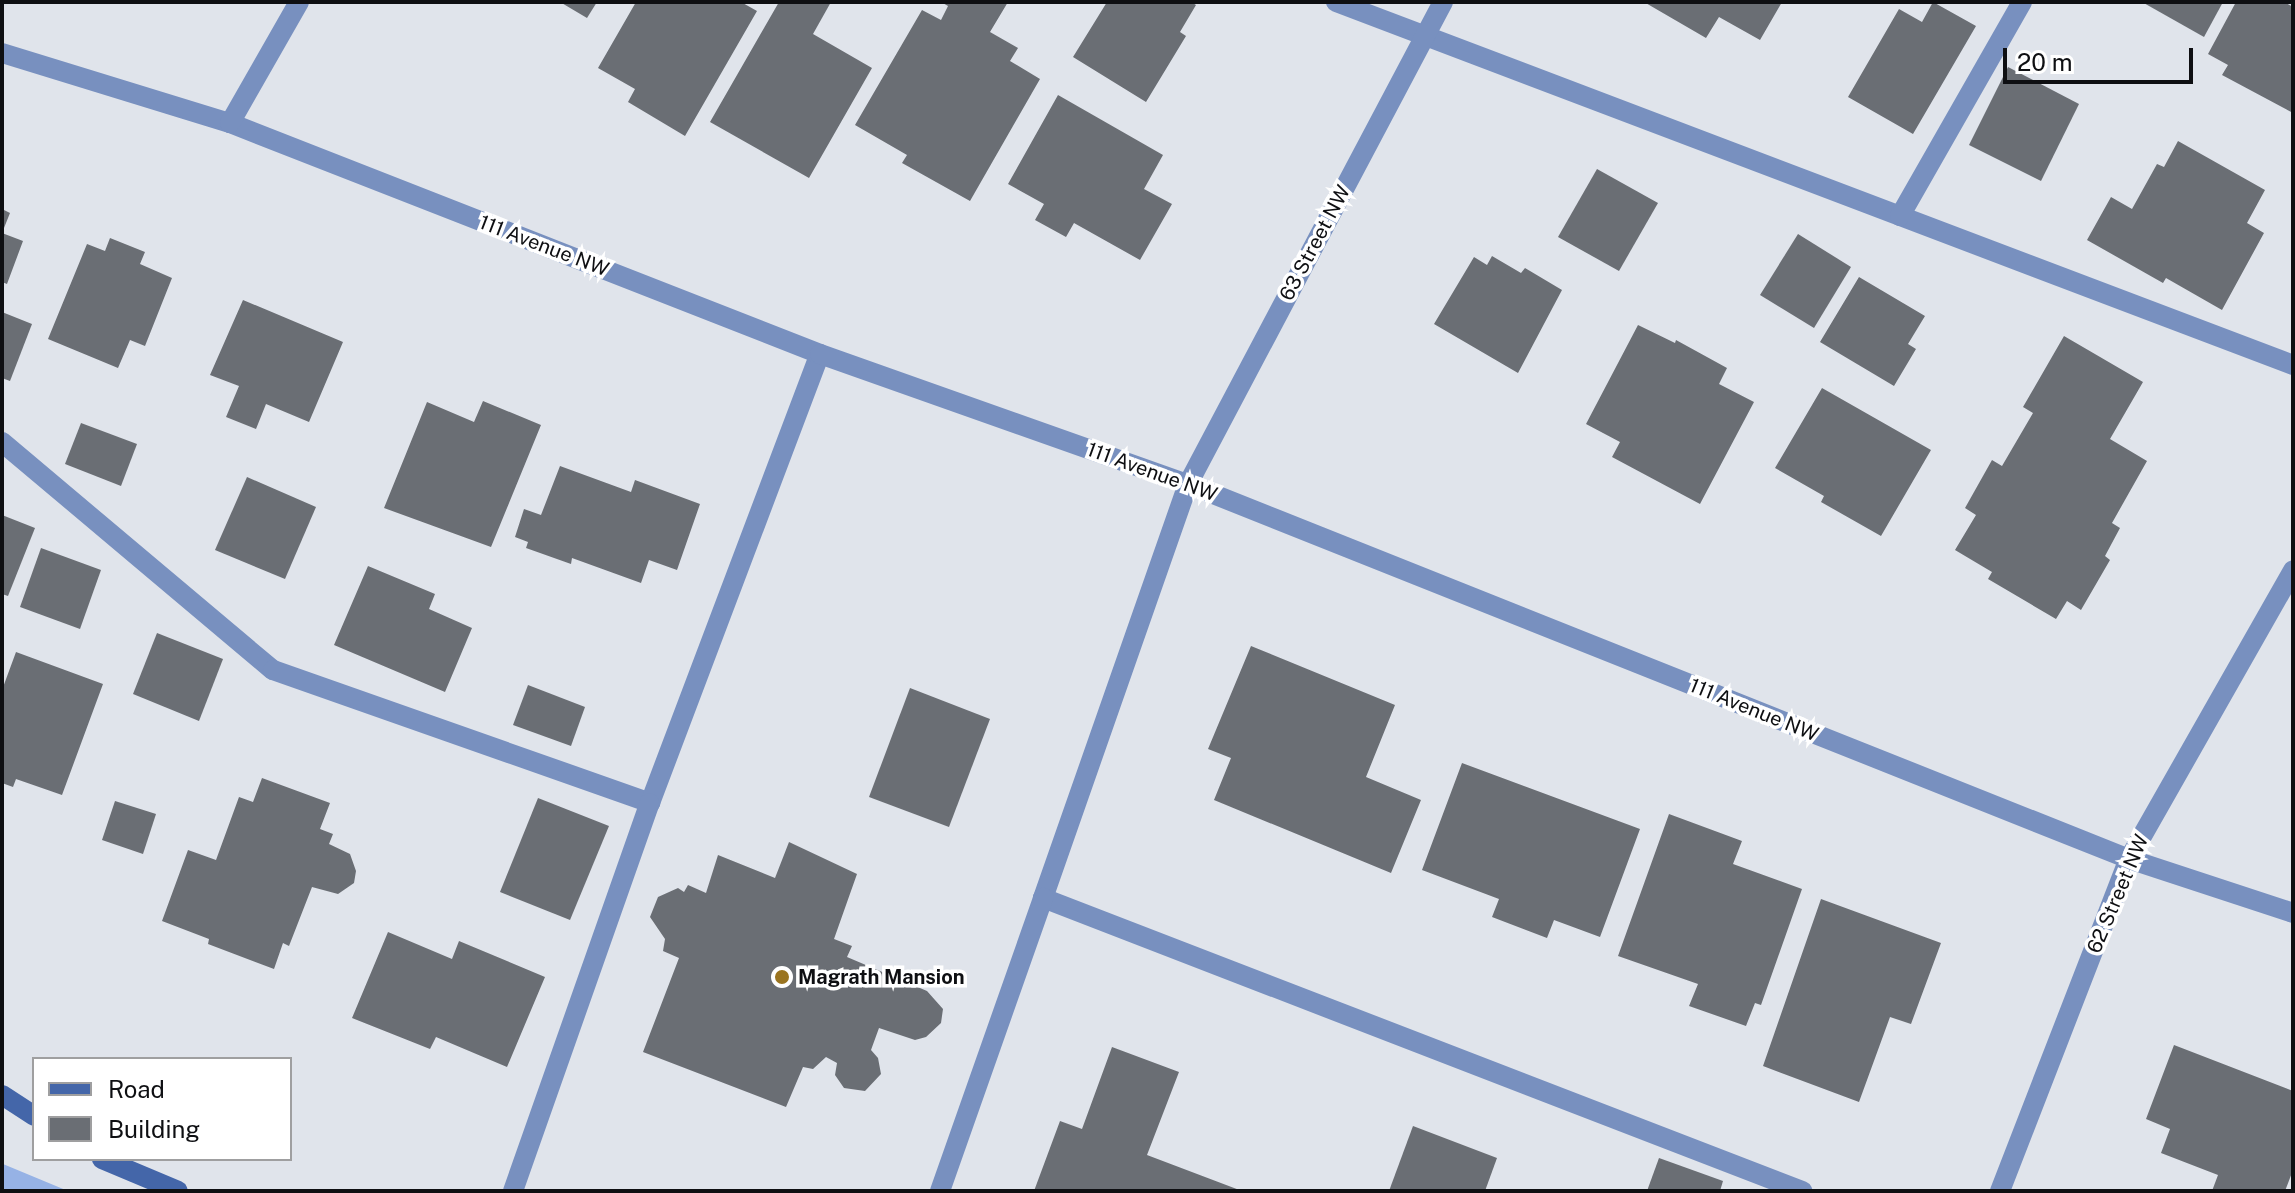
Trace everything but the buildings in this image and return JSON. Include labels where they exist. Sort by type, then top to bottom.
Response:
[{"type":"street","points":[[230,123],[299,2]]},
{"type":"street","points":[[1336,2],[2293,365]]},
{"type":"street","name":"63 Street NW","points":[[940,1191],[1188,484],[1443,2]]},
{"type":"street","points":[[1900,216],[2022,2]]},
{"type":"street","name":"111 Avenue NW","points":[[2,53],[230,123],[820,354],[1188,484],[2129,859],[2293,913]]},
{"type":"street","points":[[513,1191],[650,803],[820,354]]},
{"type":"street","points":[[2,442],[273,670],[650,803]]},
{"type":"street","name":"62 Street NW","points":[[2000,1191],[2129,859],[2293,570]]},
{"type":"street","points":[[1043,898],[1802,1191]]},
{"type":"street","points":[[2,1095],[32,1115]]},
{"type":"street","points":[[107,1161],[178,1191]]},
{"type":"shaded area","points":[[3,1164],[68,1191],[2,1191]]},
{"type":"place","name":"Magrath Mansion","points":[[782,977]]}]
